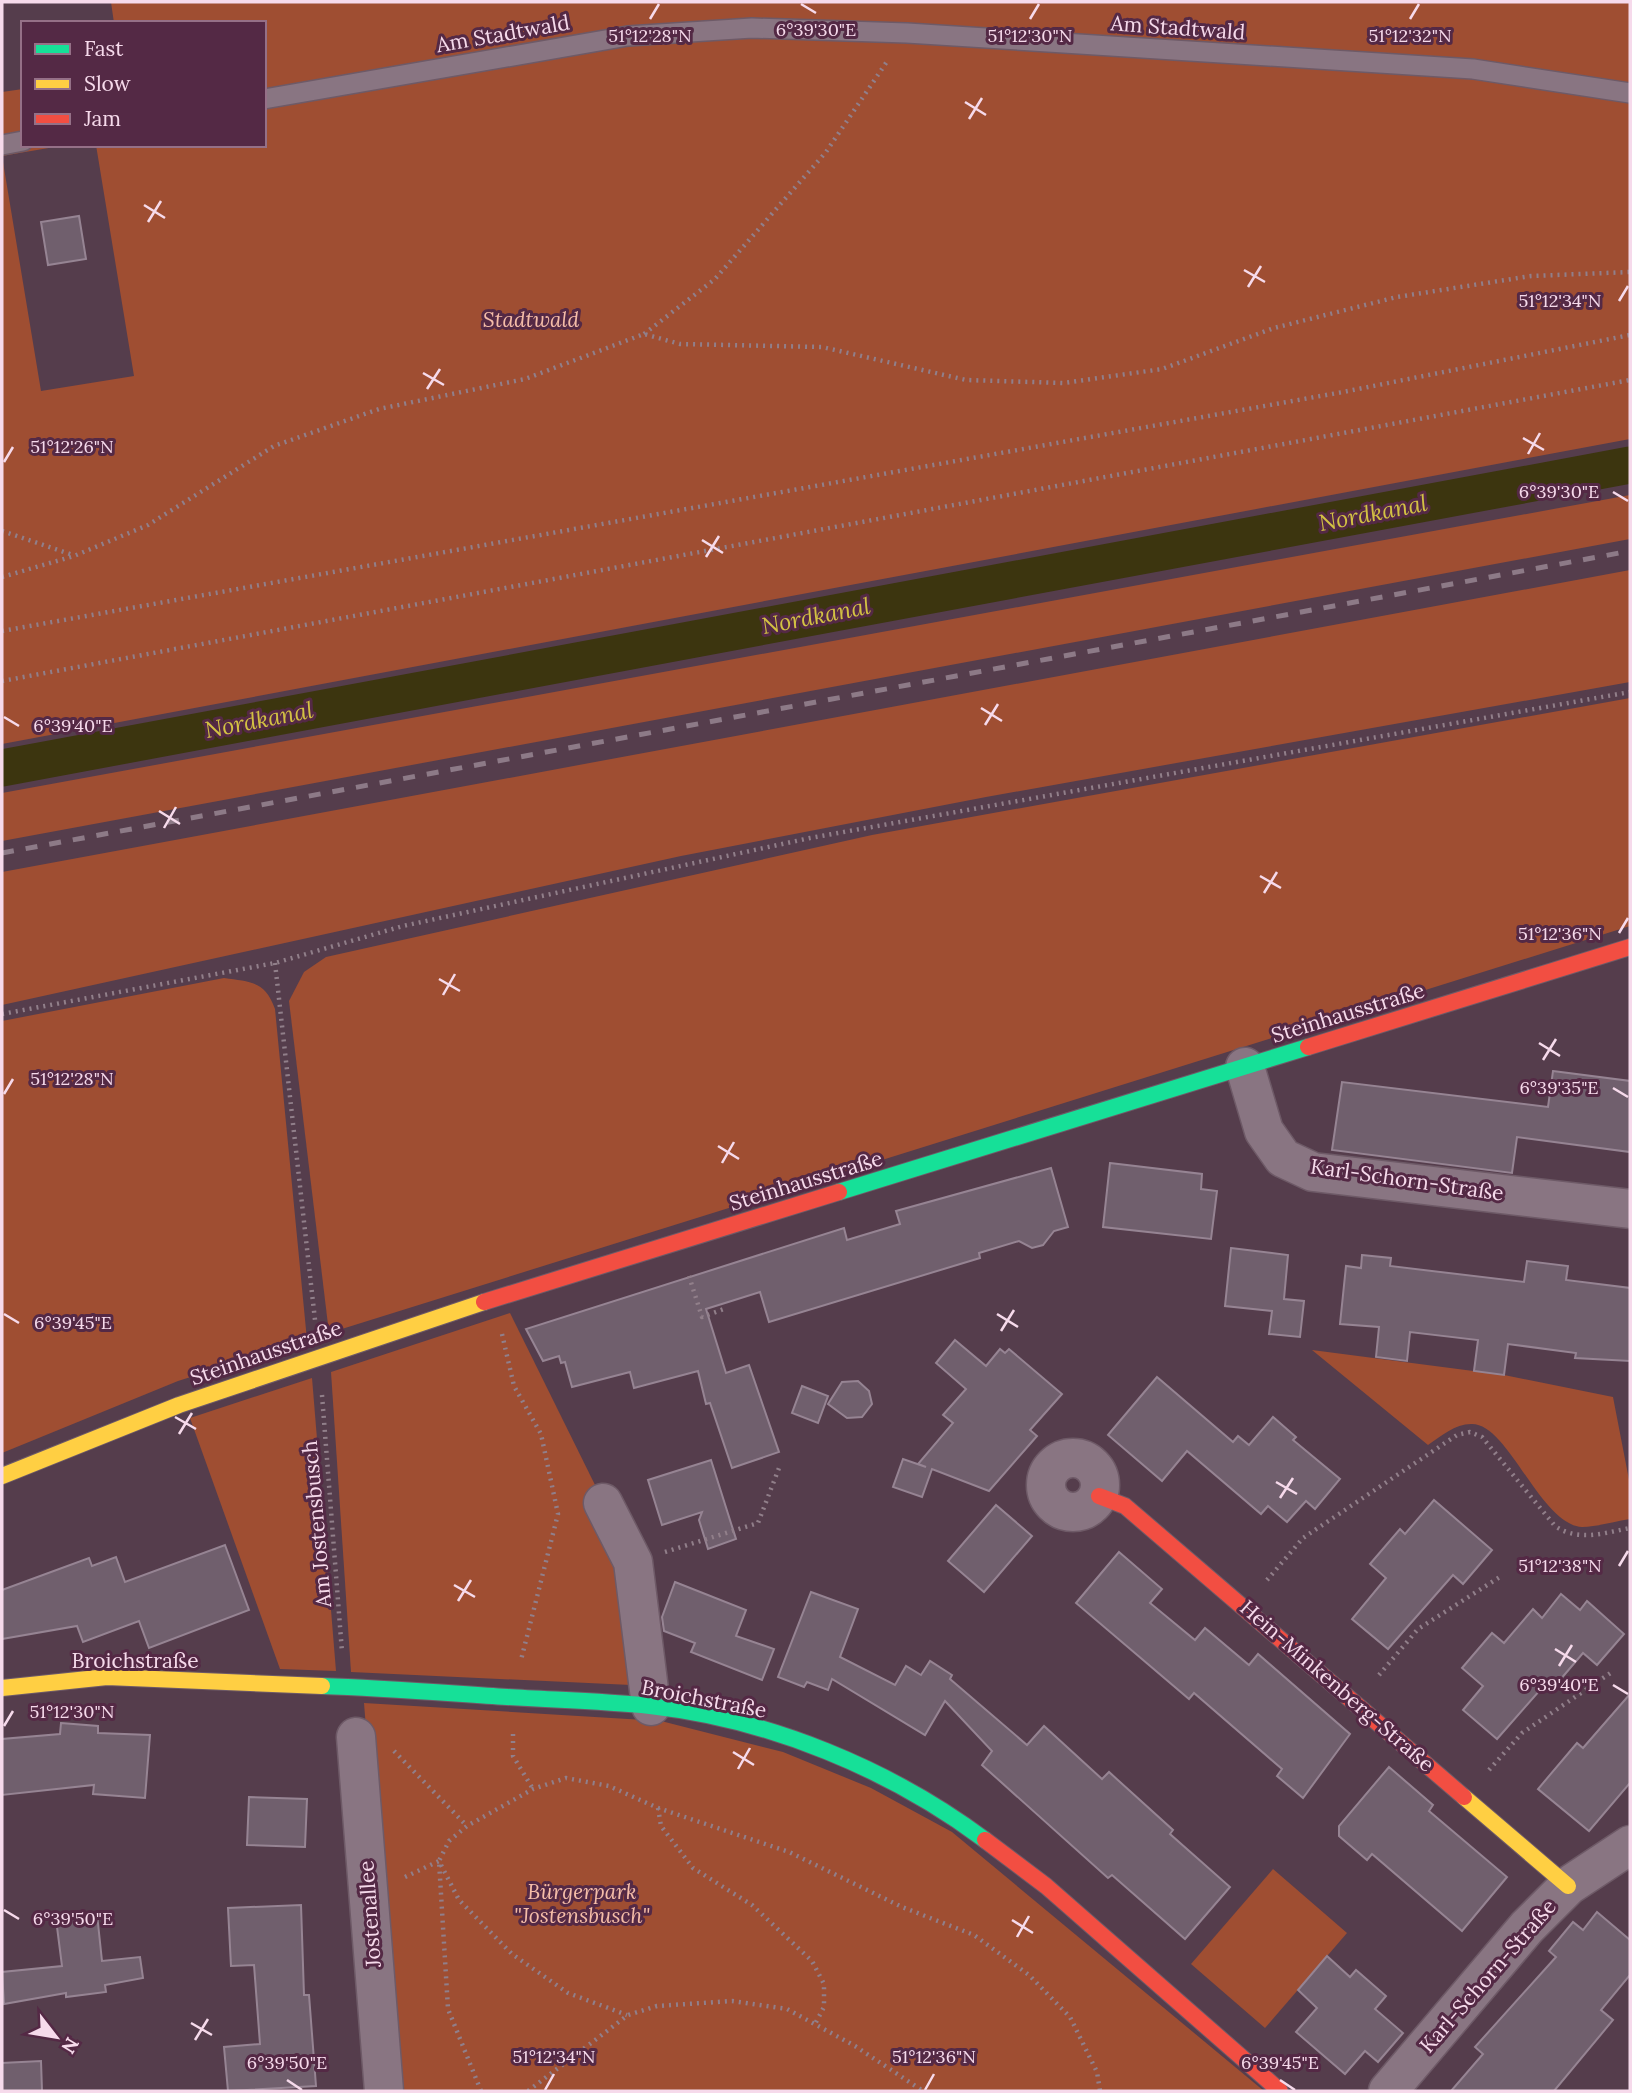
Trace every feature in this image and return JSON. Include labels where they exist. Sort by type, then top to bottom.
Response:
[{"type":"street","name":"Steinhausstraße","points":[[2,1476],[179,1405],[494,1299],[1630,947]]},
{"type":"street","name":"Karl-Schorn-Straße","points":[[1245,1067],[1264,1131],[1283,1158],[1313,1172],[1630,1209]]},
{"type":"street","name":"Hein-Minkenberg-Straße","points":[[1099,1496],[1125,1506],[1568,1886]]},
{"type":"street","points":[[603,1503],[633,1562],[650,1706]]},
{"type":"street","name":"Broichstraße","points":[[2,1688],[107,1678],[351,1687],[650,1706],[722,1720],[791,1739],[876,1772],[957,1819],[1046,1886],[1280,2091]]},
{"type":"street","name":"Jostenallee","points":[[374,1742],[369,1893],[383,2091]]},
{"type":"street","name":"Karl-Schorn-Straße","points":[[1388,2091],[1527,1927],[1568,1886],[1630,1845]]},
{"type":"lane","name":"Am Stadtwald","points":[[266,99],[628,36],[752,27],[907,33],[1474,69],[1630,93]]},
{"type":"lane","points":[[2,145],[21,141]]},
{"type":"path","points":[[2,576],[74,556],[148,525],[274,446],[379,409],[525,379],[644,334],[715,279],[817,162],[907,33]]},
{"type":"path","points":[[644,334],[680,344],[822,347],[966,380],[1064,383],[1162,369],[1274,328],[1397,297],[1531,276],[1630,272]]},
{"type":"path","points":[[2,631],[1343,392],[1630,335]]},
{"type":"path","points":[[2,681],[1630,380]]},
{"type":"path","points":[[2,531],[74,556]]},
{"type":"path","points":[[2,1014],[275,963],[403,926],[810,838],[1630,692]]},
{"type":"path","name":"Am Jostensbusch","points":[[275,963],[319,1357],[344,1664],[351,1687]]},
{"type":"path","points":[[678,1242],[702,1317],[724,1309]]},
{"type":"path","points":[[494,1299],[514,1386],[541,1434],[558,1514],[512,1698],[513,1756],[533,1789]]},
{"type":"path","points":[[1244,1606],[1303,1538],[1457,1435],[1470,1432],[1482,1437],[1555,1526],[1566,1534],[1581,1536],[1630,1528]]},
{"type":"path","points":[[633,1562],[758,1523],[779,1468]]},
{"type":"path","points":[[1356,1703],[1418,1629],[1503,1575]]},
{"type":"path","points":[[1466,1797],[1522,1733],[1612,1672]]},
{"type":"path","points":[[374,1742],[467,1826]]},
{"type":"path","points":[[481,2091],[448,2009],[439,1861],[450,1841],[467,1826],[533,1789],[566,1778],[591,1781],[658,1808],[789,1852],[902,1907],[974,1935],[1029,1975],[1070,2017],[1097,2072],[1100,2091]]},
{"type":"path","points":[[658,1808],[661,1826],[693,1868],[752,1905],[812,1961],[824,1984],[824,2007],[815,2024]]},
{"type":"path","points":[[369,1893],[439,1861]]},
{"type":"path","points":[[439,1861],[459,1900],[512,1954],[568,1993],[628,2015]]},
{"type":"path","points":[[528,2091],[628,2015],[657,2006],[732,2001],[787,2010],[815,2024],[923,2091]]},
{"type":"green space","name":"Stadtwald","points":[[111,2],[1630,2],[1630,439],[2,744],[2,156],[41,391],[134,376],[96,147],[266,147],[266,21],[114,21]]},
{"type":"green space","points":[[21,89],[21,147],[54,147],[2,156],[2,92]]},
{"type":"green space","points":[[1630,495],[1630,539],[2,841],[2,793]]},
{"type":"green space","points":[[1630,570],[1630,682],[986,797],[681,856],[2,1005],[2,872]]},
{"type":"green space","points":[[1630,698],[1630,926],[329,1333],[289,1001],[304,972],[326,957],[872,835]]},
{"type":"green space","points":[[224,978],[256,984],[267,993],[275,1009],[307,1340],[178,1381],[2,1453],[2,1021]]},
{"type":"green space","points":[[510,1313],[597,1489],[620,1558],[631,1685],[351,1672],[331,1372]]},
{"type":"green space","points":[[1312,1350],[1504,1375],[1613,1397],[1630,1485],[1630,1519],[1588,1527],[1567,1522],[1552,1510],[1498,1439],[1485,1428],[1471,1424],[1459,1426],[1428,1445]]},
{"type":"green space","points":[[312,1378],[336,1671],[280,1669],[190,1418]]},
{"type":"green space","name":"Bürgerpark \"Jostensbusch\"","points":[[364,1703],[661,1721],[783,1752],[871,1788],[952,1832],[1264,2091],[395,2091]]},
{"type":"green space","points":[[1273,1869],[1347,1933],[1265,2028],[1191,1964]]},
{"type":"building","points":[[79,216],[86,259],[48,265],[41,222]]},
{"type":"building","points":[[1553,1071],[1630,1081],[1630,1152],[1517,1137],[1512,1173],[1332,1150],[1342,1082],[1548,1107]]},
{"type":"building","points":[[1110,1163],[1202,1174],[1201,1189],[1217,1191],[1211,1239],[1103,1227]]},
{"type":"building","points":[[1051,1168],[1068,1227],[1054,1231],[1043,1245],[1032,1248],[1019,1241],[979,1253],[980,1258],[769,1322],[760,1292],[706,1309],[726,1373],[749,1365],[779,1452],[732,1468],[710,1403],[706,1404],[698,1371],[634,1388],[630,1372],[572,1387],[565,1362],[561,1363],[559,1356],[543,1361],[526,1329],[844,1228],[847,1240],[900,1224],[896,1211]]},
{"type":"building","points":[[1231,1248],[1288,1255],[1284,1299],[1304,1301],[1300,1337],[1269,1334],[1272,1311],[1225,1306]]},
{"type":"building","points":[[1362,1255],[1391,1258],[1390,1266],[1524,1282],[1527,1261],[1568,1266],[1566,1280],[1630,1288],[1630,1361],[1575,1358],[1576,1353],[1508,1344],[1504,1375],[1474,1371],[1478,1340],[1410,1332],[1407,1361],[1376,1357],[1379,1327],[1340,1324],[1346,1266],[1361,1268]]},
{"type":"building","points":[[955,1340],[986,1366],[1000,1349],[1005,1353],[1009,1349],[1062,1394],[1030,1430],[1037,1436],[989,1491],[932,1469],[922,1497],[893,1487],[903,1459],[926,1467],[918,1464],[953,1423],[943,1415],[966,1389],[936,1363]]},
{"type":"building","points":[[1157,1377],[1233,1442],[1238,1436],[1249,1445],[1273,1417],[1296,1437],[1293,1440],[1340,1479],[1315,1509],[1306,1501],[1287,1522],[1268,1506],[1261,1514],[1187,1451],[1162,1481],[1108,1435]]},
{"type":"building","points":[[858,1381],[869,1391],[872,1404],[862,1417],[847,1418],[828,1404],[842,1382]]},
{"type":"building","points":[[802,1386],[828,1396],[818,1423],[792,1413]]},
{"type":"building","points":[[711,1460],[736,1539],[708,1549],[699,1520],[702,1512],[662,1525],[648,1480]]},
{"type":"building","points":[[1434,1500],[1492,1550],[1463,1584],[1453,1575],[1388,1649],[1352,1619],[1386,1578],[1370,1564],[1400,1529],[1405,1534]]},
{"type":"building","points":[[996,1505],[1032,1536],[984,1592],[948,1561]]},
{"type":"building","points":[[225,1545],[249,1610],[149,1648],[139,1621],[83,1642],[77,1626],[2,1639],[2,1590],[89,1558],[92,1566],[116,1557],[125,1582]]},
{"type":"building","points":[[1119,1552],[1162,1589],[1150,1603],[1195,1640],[1205,1628],[1249,1665],[1258,1654],[1350,1734],[1303,1798],[1277,1776],[1282,1769],[1194,1693],[1189,1699],[1076,1603]]},
{"type":"building","points":[[675,1582],[746,1610],[736,1636],[774,1649],[762,1680],[691,1652],[695,1643],[664,1631],[662,1617]]},
{"type":"building","points":[[811,1592],[858,1609],[840,1657],[895,1685],[906,1666],[921,1675],[930,1661],[952,1675],[950,1679],[1027,1745],[1044,1726],[1102,1779],[1109,1772],[1173,1830],[1170,1834],[1230,1887],[1185,1939],[1112,1875],[1108,1878],[982,1765],[992,1751],[945,1701],[925,1735],[832,1679],[828,1690],[807,1682],[804,1687],[778,1677]]},
{"type":"building","points":[[1561,1594],[1580,1610],[1587,1601],[1624,1634],[1597,1665],[1583,1653],[1554,1687],[1548,1681],[1497,1739],[1463,1710],[1483,1686],[1462,1668],[1492,1633],[1504,1643],[1533,1609],[1542,1618]]},
{"type":"building","points":[[1630,1694],[1630,1783],[1589,1831],[1538,1789],[1577,1743],[1583,1748]]},
{"type":"building","points":[[61,1723],[98,1726],[98,1733],[150,1735],[145,1798],[93,1794],[94,1785],[2,1795],[2,1739],[60,1734]]},
{"type":"building","points":[[1389,1767],[1433,1805],[1429,1811],[1507,1877],[1462,1931],[1372,1854],[1367,1860],[1339,1836],[1339,1826]]},
{"type":"building","points":[[249,1797],[307,1799],[305,1847],[247,1845]]},
{"type":"building","points":[[301,1905],[304,1995],[309,1995],[316,2086],[228,2091],[224,2047],[260,2044],[254,1965],[231,1966],[228,1908]]},
{"type":"building","points":[[1597,1912],[1630,1940],[1630,1975],[1601,2010],[1613,2020],[1554,2091],[1451,2091],[1483,2054],[1475,2047],[1556,1957],[1549,1951],[1573,1922],[1583,1930]]},
{"type":"building","points":[[97,1914],[102,1961],[140,1957],[143,1978],[105,1985],[106,1992],[66,1997],[66,1993],[4,2004],[2,1972],[62,1966],[56,1919]]},
{"type":"building","points":[[1327,1956],[1350,1977],[1356,1970],[1386,1996],[1375,2009],[1403,2033],[1378,2062],[1365,2051],[1345,2074],[1296,2032],[1317,2008],[1298,1990]]},
{"type":"building","points":[[41,2061],[42,2091],[2,2091],[2,2063]]},
{"type":"waterway","name":"Nordkanal","points":[[2,768],[1630,465]]},
{"type":"railway","points":[[2,853],[1630,551]]},
{"type":"traffic: fast","points":[[839,1192],[1308,1047]]},
{"type":"traffic: fast","points":[[322,1686],[632,1704],[739,1722],[827,1751],[869,1770],[948,1814],[985,1840]]},
{"type":"traffic: slow","points":[[2,1476],[179,1405],[484,1302]]},
{"type":"traffic: slow","points":[[2,1688],[107,1677],[322,1686]]},
{"type":"traffic: slow","points":[[1464,1797],[1568,1886]]},
{"type":"traffic: jam","points":[[1308,1047],[1630,947]]},
{"type":"traffic: jam","points":[[484,1302],[839,1192]]},
{"type":"traffic: jam","points":[[1099,1496],[1125,1506],[1464,1797]]},
{"type":"traffic: jam","points":[[985,1840],[1046,1886],[1280,2091]]}]
